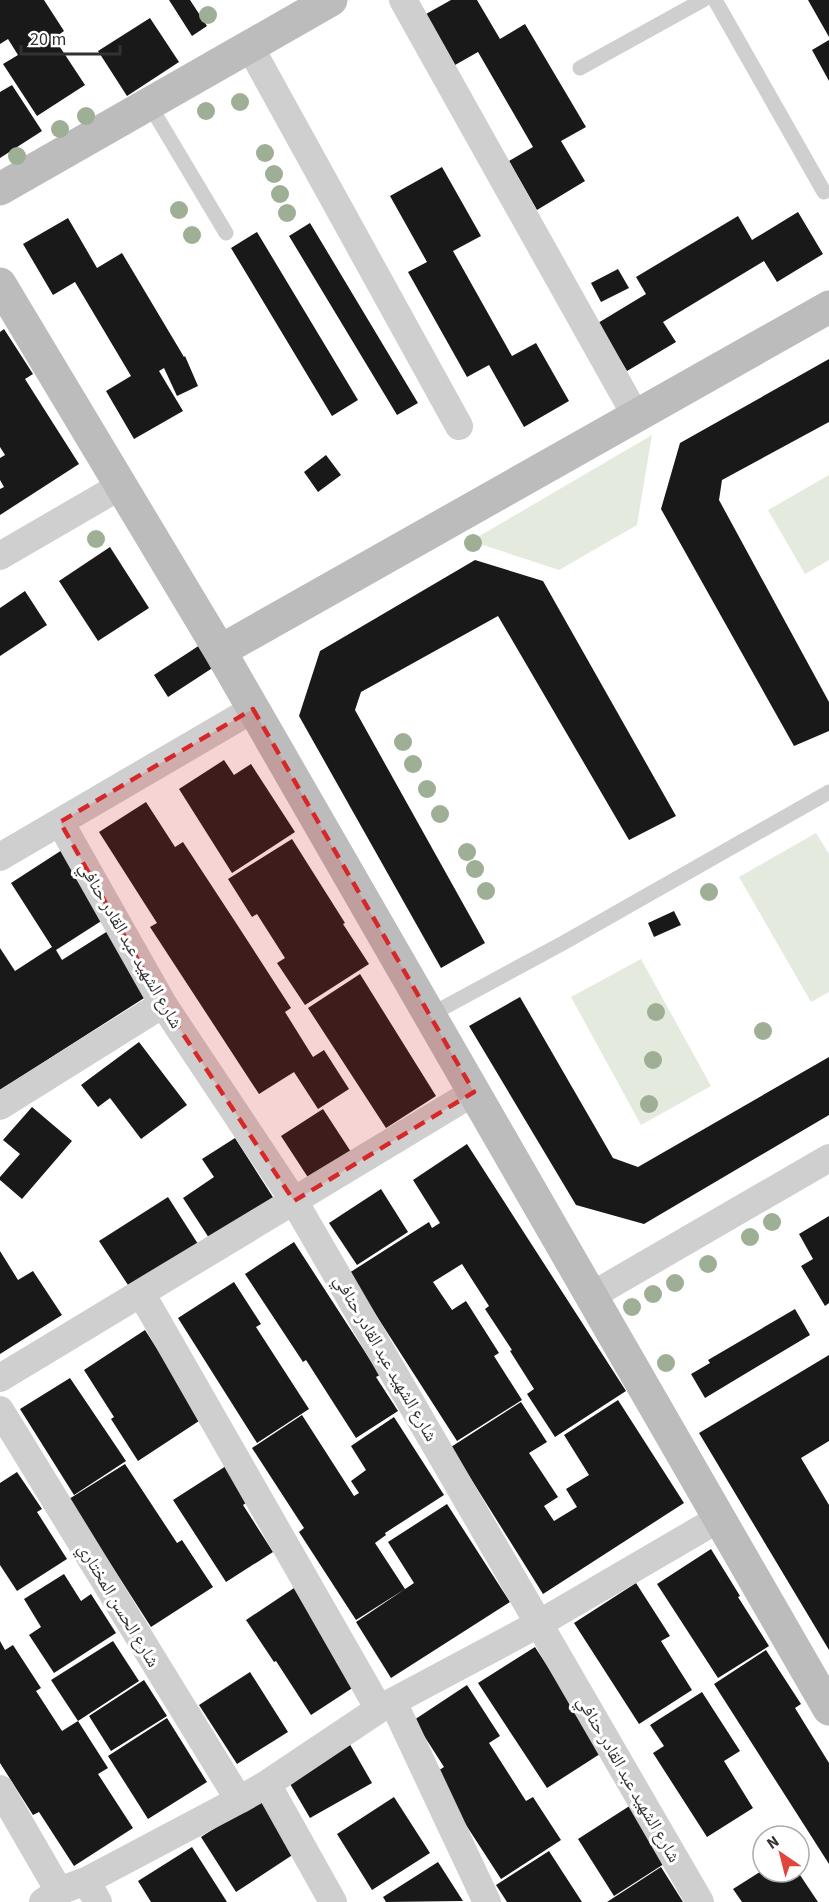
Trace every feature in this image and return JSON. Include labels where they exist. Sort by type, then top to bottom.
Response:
[{"type":"main road","points":[[0,189],[332,0]]},
{"type":"main road","points":[[0,284],[220,651],[829,1709]]},
{"type":"main road","points":[[220,651],[829,307]]},
{"type":"street","points":[[403,0],[636,416]]},
{"type":"street","points":[[250,47],[459,426]]},
{"type":"street","points":[[0,556],[122,486]]},
{"type":"street","points":[[0,857],[253,709]]},
{"type":"street","name":"شارع الشهيد عبد القادر حنافي","points":[[60,822],[163,1004],[294,1201],[700,1902]]},
{"type":"street","points":[[0,1106],[163,1004]]},
{"type":"street","points":[[0,1378],[474,1092]]},
{"type":"street","points":[[591,1296],[829,1158]]},
{"type":"street","points":[[141,1293],[386,1706],[487,1902]]},
{"type":"street","name":"شارع الحسن المختاري","points":[[0,1410],[239,1800]]},
{"type":"street","points":[[0,1789],[51,1897],[92,1891],[267,1784],[386,1706],[540,1623],[720,1518]]},
{"type":"street","points":[[267,1784],[333,1902]]},
{"type":"lane","points":[[580,68],[703,0]]},
{"type":"lane","points":[[716,0],[824,192]]},
{"type":"lane","points":[[149,104],[226,233]]},
{"type":"lane","points":[[430,1015],[576,936],[829,792]]},
{"type":"highlighted area","points":[[253,709],[474,1092],[294,1201],[163,1004],[60,822]]},
{"type":"shaded area","points":[[652,435],[637,525],[559,570],[471,541]]},
{"type":"shaded area","points":[[829,475],[829,560],[805,574],[768,510]]},
{"type":"shaded area","points":[[816,833],[829,854],[829,992],[811,1002],[739,877]]},
{"type":"shaded area","points":[[641,959],[711,1086],[641,1125],[571,997]]},
{"type":"building","points":[[0,0],[44,0],[64,31],[54,38],[85,85],[37,116],[3,64],[18,55],[8,39],[0,44]]},
{"type":"building","points":[[169,0],[190,0],[207,26],[192,36]]},
{"type":"building","points":[[451,0],[477,0],[500,39],[525,24],[586,127],[561,141],[585,181],[537,210],[509,161],[533,147],[478,52],[455,65],[426,14]]},
{"type":"building","points":[[808,0],[829,0],[829,37]]},
{"type":"building","points":[[150,18],[179,62],[127,96],[98,51]]},
{"type":"building","points":[[829,40],[829,81],[812,50]]},
{"type":"building","points":[[12,85],[42,131],[0,158],[0,92]]},
{"type":"building","points":[[442,167],[481,236],[453,251],[512,356],[536,343],[569,401],[524,427],[489,365],[467,377],[408,272],[427,262],[390,196]]},
{"type":"building","points":[[798,212],[823,254],[777,282],[764,261],[663,322],[676,342],[627,371],[598,323],[646,294],[636,277],[738,216],[752,240]]},
{"type":"building","points":[[68,218],[97,268],[122,253],[185,356],[198,386],[177,396],[164,368],[159,371],[183,411],[134,439],[106,391],[131,376],[75,282],[53,295],[23,244]]},
{"type":"building","points":[[310,223],[418,403],[397,415],[289,236]]},
{"type":"building","points":[[257,232],[358,400],[332,416],[231,248]]},
{"type":"building","points":[[618,269],[629,288],[601,302],[591,283]]},
{"type":"building","points":[[4,329],[33,374],[25,379],[79,464],[0,515],[0,489],[4,487],[0,480],[0,458],[5,455],[0,447],[0,332]]},
{"type":"building","points":[[829,359],[829,422],[722,480],[719,500],[829,702],[829,731],[794,746],[661,509],[680,443]]},
{"type":"building","points":[[326,455],[341,475],[318,492],[304,472]]},
{"type":"building","points":[[110,547],[149,608],[98,641],[59,581]]},
{"type":"building","points":[[475,560],[543,581],[676,816],[629,840],[498,616],[361,692],[355,710],[485,943],[441,968],[299,716],[320,651]]},
{"type":"building","points":[[25,591],[47,625],[0,656],[0,608]]},
{"type":"building","points":[[200,645],[214,667],[168,697],[154,675]]},
{"type":"building","points":[[224,760],[234,775],[251,764],[295,832],[232,873],[179,789]]},
{"type":"building","points":[[146,802],[175,847],[183,842],[291,1008],[285,1012],[313,1057],[324,1050],[349,1089],[318,1109],[294,1072],[259,1094],[150,927],[157,923],[99,832]]},
{"type":"building","points":[[292,839],[369,964],[305,1005],[277,963],[285,958],[257,914],[252,917],[228,879]]},
{"type":"building","points":[[62,850],[106,918],[56,950],[62,960],[111,929],[152,993],[0,1090],[0,948],[15,971],[52,947],[11,883]]},
{"type":"building","points":[[674,911],[681,925],[654,937],[648,923]]},
{"type":"building","points":[[360,974],[436,1096],[386,1128],[308,1008]]},
{"type":"building","points":[[520,997],[613,1158],[638,1167],[829,1057],[829,1115],[644,1224],[576,1205],[469,1026]]},
{"type":"building","points":[[139,1042],[187,1105],[141,1139],[110,1098],[98,1107],[81,1085]]},
{"type":"building","points":[[32,1107],[72,1141],[22,1199],[0,1180],[0,1177],[20,1154],[3,1140]]},
{"type":"building","points":[[323,1109],[353,1155],[311,1182],[281,1136]]},
{"type":"building","points":[[235,1138],[276,1202],[211,1241],[183,1198],[214,1177],[202,1159]]},
{"type":"building","points":[[467,1144],[626,1391],[555,1437],[527,1394],[534,1389],[485,1309],[489,1306],[462,1264],[433,1282],[452,1310],[466,1301],[499,1353],[494,1356],[522,1400],[457,1441],[349,1273],[429,1222],[432,1228],[440,1223],[413,1180]]},
{"type":"building","points":[[381,1189],[408,1232],[357,1265],[329,1223]]},
{"type":"building","points":[[168,1197],[198,1244],[130,1288],[99,1241]]},
{"type":"building","points":[[829,1216],[829,1303],[825,1306],[801,1266],[813,1259],[799,1234]]},
{"type":"building","points":[[294,1242],[380,1375],[376,1377],[398,1411],[356,1438],[306,1360],[303,1362],[245,1274]]},
{"type":"building","points":[[0,1251],[18,1280],[33,1271],[62,1315],[0,1354]]},
{"type":"building","points":[[234,1282],[261,1324],[256,1327],[309,1409],[257,1443],[178,1318]]},
{"type":"building","points":[[795,1309],[810,1335],[705,1398],[691,1374],[710,1363],[708,1360]]},
{"type":"building","points":[[145,1330],[202,1419],[138,1461],[111,1419],[114,1417],[84,1370]]},
{"type":"building","points":[[829,1355],[829,1441],[801,1458],[829,1505],[829,1650],[699,1433]]},
{"type":"building","points":[[70,1378],[126,1461],[74,1495],[20,1409]]},
{"type":"building","points":[[618,1400],[684,1503],[543,1594],[451,1447],[521,1402],[547,1442],[529,1453],[558,1497],[544,1506],[554,1521],[577,1507],[566,1489],[589,1475],[564,1435]]},
{"type":"building","points":[[302,1415],[354,1496],[359,1493],[351,1481],[366,1470],[351,1446],[394,1417],[444,1495],[385,1533],[386,1535],[375,1543],[405,1589],[356,1620],[299,1532],[304,1528],[252,1448]]},
{"type":"building","points":[[125,1464],[177,1543],[182,1540],[213,1587],[151,1627],[69,1499]]},
{"type":"building","points":[[226,1466],[249,1501],[243,1505],[273,1552],[226,1582],[173,1500]]},
{"type":"building","points":[[17,1472],[42,1509],[37,1512],[67,1559],[17,1591],[0,1565],[0,1483]]},
{"type":"building","points":[[447,1504],[510,1602],[391,1678],[356,1622],[414,1583],[388,1542]]},
{"type":"building","points":[[711,1549],[769,1646],[718,1678],[657,1584]]},
{"type":"building","points":[[64,1574],[81,1601],[91,1594],[116,1633],[54,1673],[29,1635],[41,1627],[24,1599]]},
{"type":"building","points":[[636,1583],[670,1636],[661,1641],[692,1690],[639,1724],[574,1623]]},
{"type":"building","points":[[294,1588],[357,1685],[311,1715],[246,1620]]},
{"type":"building","points":[[0,1641],[5,1650],[13,1645],[41,1688],[36,1691],[62,1731],[78,1721],[108,1768],[98,1774],[133,1828],[74,1866],[39,1812],[33,1815],[0,1763]]},
{"type":"building","points":[[113,1641],[139,1681],[78,1721],[51,1680]]},
{"type":"building","points":[[535,1647],[603,1752],[547,1788],[478,1683]]},
{"type":"building","points":[[766,1650],[801,1704],[795,1708],[829,1763],[829,1864],[811,1836],[811,1824],[803,1824],[714,1684]]},
{"type":"building","points":[[250,1672],[288,1732],[237,1764],[199,1705]]},
{"type":"building","points":[[144,1680],[167,1716],[111,1751],[89,1716]]},
{"type":"building","points":[[467,1685],[500,1736],[489,1743],[526,1801],[533,1797],[561,1840],[501,1879],[433,1774],[444,1767],[414,1720]]},
{"type":"building","points":[[702,1692],[740,1751],[724,1761],[753,1808],[707,1837],[653,1753],[664,1746],[650,1725]]},
{"type":"building","points":[[167,1718],[207,1782],[148,1819],[108,1756]]},
{"type":"building","points":[[348,1741],[372,1783],[310,1818],[286,1777]]},
{"type":"building","points":[[265,1796],[300,1850],[236,1892],[201,1837]]},
{"type":"building","points":[[394,1797],[430,1853],[372,1890],[337,1834]]},
{"type":"building","points":[[631,1805],[667,1862],[614,1896],[578,1839]]},
{"type":"building","points":[[192,1847],[227,1902],[151,1902],[138,1881]]},
{"type":"building","points":[[549,1851],[582,1902],[507,1902],[496,1885]]},
{"type":"building","points":[[438,1862],[463,1901],[386,1902],[383,1897]]},
{"type":"building","points":[[661,1867],[683,1902],[607,1902]]},
{"type":"building","points":[[751,1878],[751,1884],[806,1884],[818,1902],[742,1902],[733,1889]]}]
